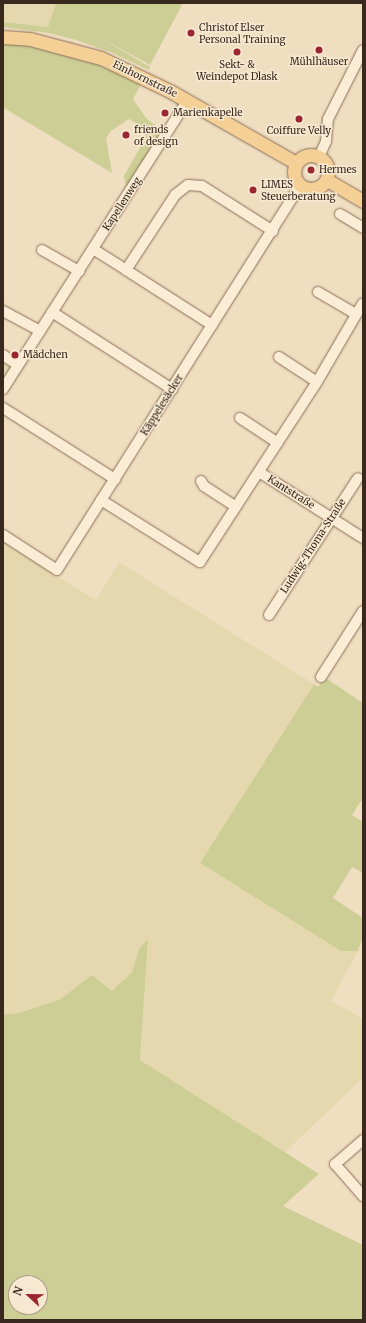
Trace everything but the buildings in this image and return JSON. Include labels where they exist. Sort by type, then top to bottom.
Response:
[{"type":"main road","name":"Einhornstraße","points":[[3,37],[30,39],[101,58],[188,100],[296,163]]},
{"type":"main road","points":[[306,155],[319,157],[328,169],[327,180],[313,190],[300,186],[293,173],[296,163],[306,155]]},
{"type":"main road","points":[[327,180],[363,201]]},
{"type":"street","points":[[319,157],[326,141],[328,119],[363,50]]},
{"type":"street","name":"Kapellenweg","points":[[3,389],[188,100]]},
{"type":"street","points":[[126,270],[175,195],[188,185],[202,186],[273,231]]},
{"type":"street","name":"Käppelesäcker","points":[[3,535],[57,570],[273,231],[300,186]]},
{"type":"street","points":[[340,214],[363,228]]},
{"type":"street","points":[[93,249],[212,325]]},
{"type":"street","points":[[42,250],[79,271]]},
{"type":"street","points":[[318,292],[356,314]]},
{"type":"street","points":[[101,500],[200,562],[317,382],[363,303]]},
{"type":"street","points":[[3,311],[40,331]]},
{"type":"street","points":[[52,312],[172,389]]},
{"type":"street","points":[[3,355],[18,365]]},
{"type":"street","points":[[278,357],[317,382]]},
{"type":"street","points":[[3,408],[115,479]]},
{"type":"street","points":[[240,418],[278,443]]},
{"type":"street","name":"Kantstraße","points":[[259,472],[363,538]]},
{"type":"street","name":"Ludwig-Thoma-Straße","points":[[269,615],[358,478]]},
{"type":"street","points":[[201,481],[204,486],[236,507]]},
{"type":"street","points":[[321,677],[363,611]]},
{"type":"street","points":[[363,1140],[335,1164],[363,1196]]},
{"type":"shaded area","points":[[3,3],[56,3],[48,27],[3,22]]},
{"type":"shaded area","points":[[3,360],[13,367],[3,382]]},
{"type":"shaded area","points":[[3,542],[96,600],[119,562],[314,684],[200,863],[341,951],[358,951],[331,1001],[363,1019],[363,1078],[284,1153],[140,1060],[148,940],[139,949],[132,972],[112,991],[92,975],[59,1000],[15,1014],[3,1014]]},
{"type":"green space","points":[[56,3],[183,3],[150,65],[99,37],[150,67],[149,70],[113,53],[76,40],[49,33],[3,27],[3,22],[48,27]]},
{"type":"green space","points":[[3,42],[23,44],[76,55],[141,84],[133,99],[146,118],[165,133],[127,193],[124,176],[146,137],[141,126],[129,119],[111,131],[106,138],[112,173],[4,108]]},
{"type":"green space","points":[[324,677],[363,703],[363,798],[352,815],[363,822],[363,873],[352,867],[333,898],[363,918],[363,937],[358,951],[341,951],[200,863],[314,684],[318,687]]},
{"type":"green space","points":[[148,939],[140,1060],[319,1174],[283,1206],[363,1245],[363,1320],[3,1320],[3,1014],[15,1014],[59,1000],[92,975],[112,991],[132,972],[139,949]]},
{"type":"place","name":"Christof Elser Personal Training","points":[[191,33]]},
{"type":"place","name":"Mühlhäuser","points":[[319,50]]},
{"type":"place","name":"Sekt- & Weindepot Dlask","points":[[237,52]]},
{"type":"place","name":"Marienkapelle","points":[[165,113]]},
{"type":"place","name":"Coiffure Velly","points":[[299,119]]},
{"type":"place","name":"friends of design","points":[[126,135]]},
{"type":"place","name":"Hermes","points":[[311,170]]},
{"type":"place","name":"LIMES Steuerberatung","points":[[253,190]]},
{"type":"place","name":"Mädchen","points":[[15,355]]}]
